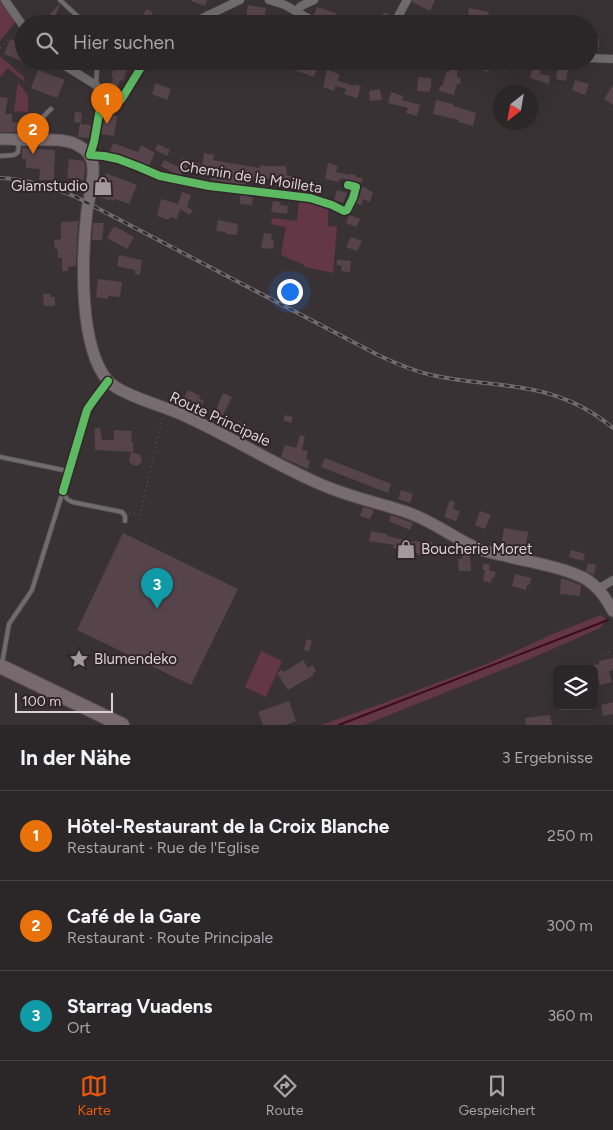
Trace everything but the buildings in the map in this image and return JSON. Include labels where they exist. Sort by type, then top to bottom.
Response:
[{"type":"highway","points":[[2,662],[122,725]]},
{"type":"highway","points":[[0,676],[100,725]]},
{"type":"main road","points":[[0,139],[66,141],[80,146],[90,155],[93,167],[84,244],[86,308],[93,351],[108,381]]},
{"type":"main road","name":"Route Principale","points":[[108,381],[141,400],[181,414],[322,485],[409,513],[484,551],[577,575],[589,581],[604,594],[613,611]]},
{"type":"street","points":[[5,0],[15,15]]},
{"type":"street","points":[[208,15],[240,0]]},
{"type":"street","points":[[269,0],[285,5],[302,15]]},
{"type":"street","points":[[296,11],[301,6],[314,0]]},
{"type":"street","points":[[399,15],[407,0]]},
{"type":"street","points":[[598,58],[613,59]]},
{"type":"street","points":[[72,70],[96,85],[101,94],[94,142],[90,155]]},
{"type":"street","points":[[101,103],[111,104],[121,100],[139,70]]},
{"type":"street","name":"Chemin de la Moilleta","points":[[90,155],[118,159],[160,176],[209,186],[310,198],[344,211],[347,210],[356,187],[348,185]]},
{"type":"street","points":[[63,491],[87,410],[108,381]]},
{"type":"street","points":[[598,589],[613,580]]},
{"type":"lane","points":[[60,0],[76,15]]},
{"type":"lane","points":[[96,85],[97,70]]},
{"type":"lane","points":[[32,140],[38,123],[51,109]]},
{"type":"lane","points":[[0,156],[14,155],[18,152],[19,140]]},
{"type":"lane","points":[[0,457],[68,471]]},
{"type":"lane","points":[[63,491],[67,500],[122,512],[126,521]]},
{"type":"lane","points":[[2,662],[9,624],[32,590],[63,491]]},
{"type":"path","points":[[0,48],[15,34]]},
{"type":"path","points":[[122,512],[140,515],[164,416]]},
{"type":"path","points":[[605,655],[613,650]]},
{"type":"shaded area","points":[[0,0],[15,18],[15,22],[0,41]]},
{"type":"shaded area","points":[[0,56],[25,78],[23,81],[8,68],[0,77]]},
{"type":"shaded area","points":[[18,82],[28,96],[28,112],[14,111]]},
{"type":"shaded area","points":[[299,199],[328,207],[328,226],[337,227],[333,273],[306,267],[281,255],[286,227],[271,224],[272,218],[297,221]]},
{"type":"shaded area","points":[[601,615],[606,620],[600,628],[532,658],[364,725],[321,725],[489,663]]},
{"type":"shaded area","points":[[261,651],[282,661],[266,697],[245,687]]},
{"type":"waterway","points":[[339,725],[608,620]]},
{"type":"railway","points":[[0,178],[39,184],[76,197],[399,365],[457,380],[512,386],[547,393],[582,407],[613,428]]},
{"type":"cycle path","points":[[139,70],[121,100],[111,104],[101,103],[90,155],[118,159],[160,176],[209,186],[310,198],[344,211],[347,210],[356,187],[348,185]]},
{"type":"cycle path","points":[[63,491],[87,410],[108,381]]},
{"type":"place","name":"Hôtel-Restaurant de la Croix Blanche","points":[[107,124]]},
{"type":"place","name":"Café de la Gare","points":[[33,154]]},
{"type":"place","name":"Glamstudio","points":[[103,186]]},
{"type":"place","name":"Boucherie Moret","points":[[406,549]]},
{"type":"place","name":"Starrag Vuadens","points":[[157,609]]},
{"type":"place","name":"Blumendeko","points":[[79,659]]}]
